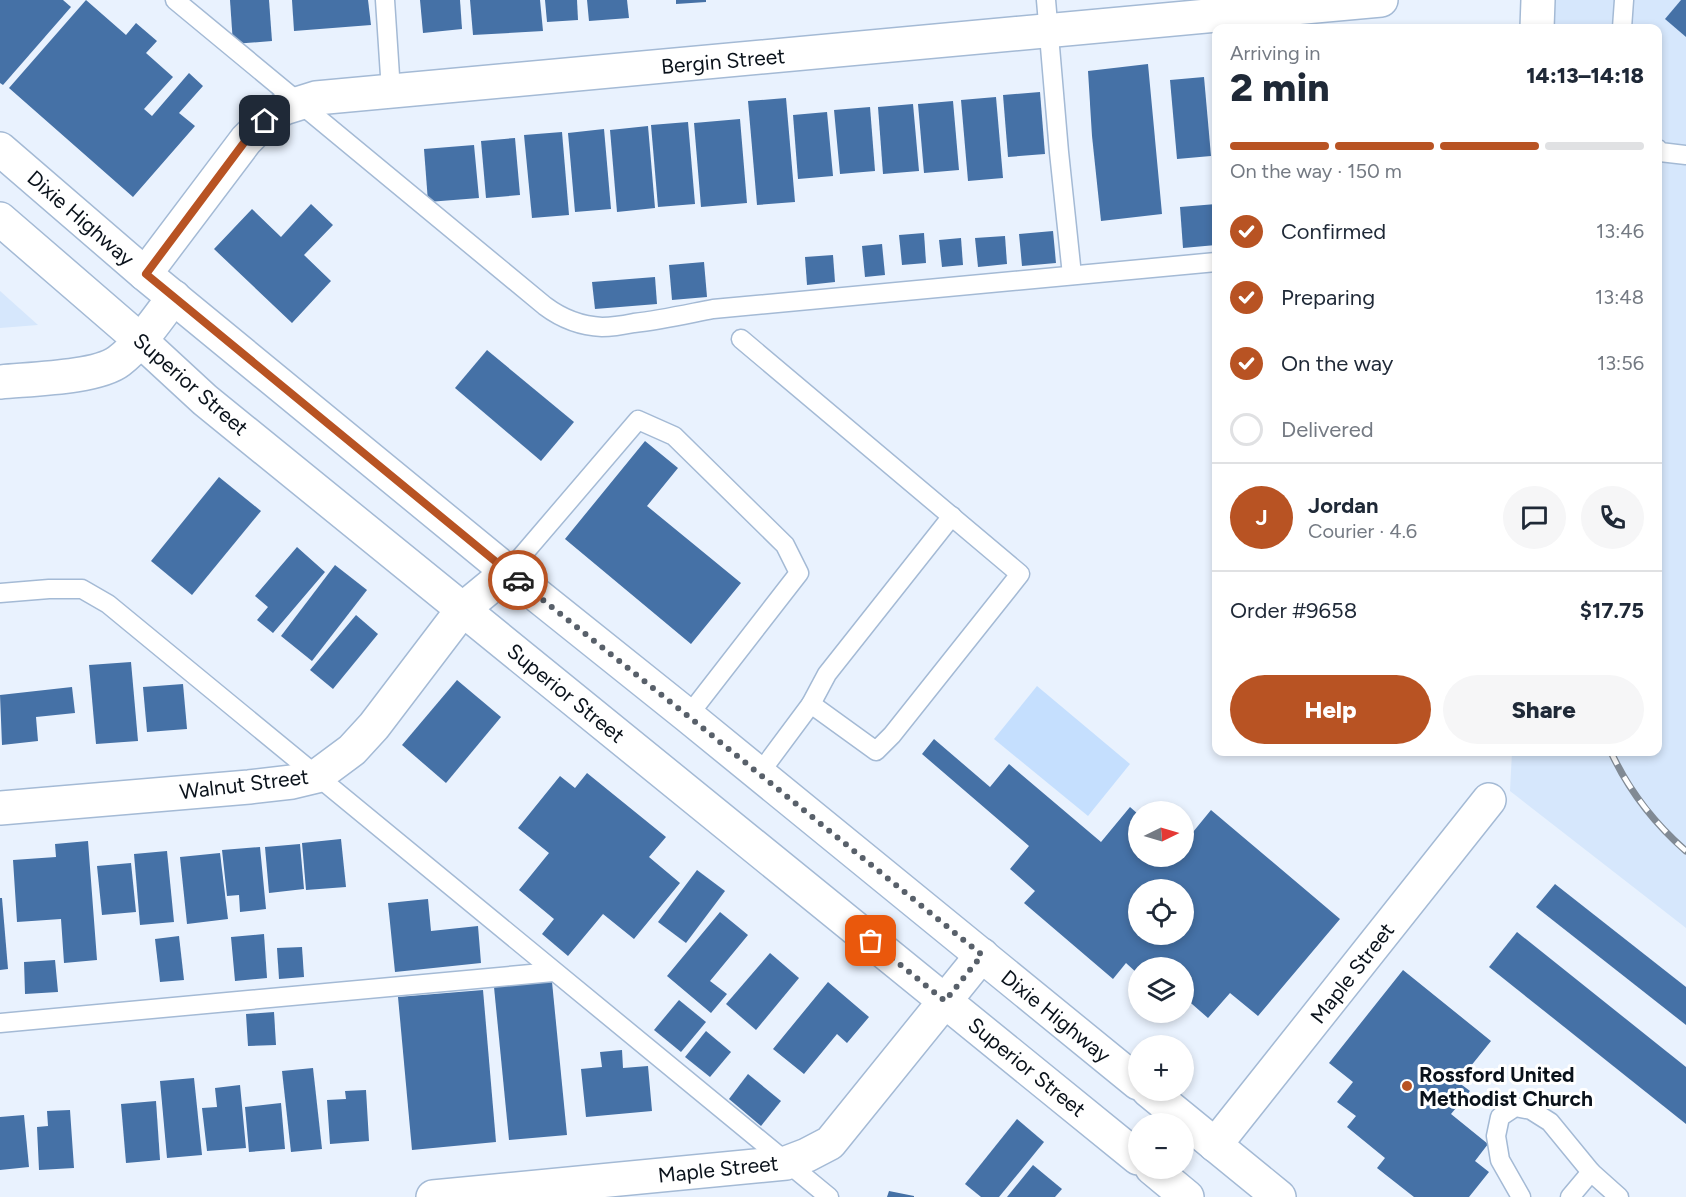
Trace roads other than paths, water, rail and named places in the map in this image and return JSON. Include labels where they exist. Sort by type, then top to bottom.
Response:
[{"type":"street","name":"Bergin Street","points":[[146,274],[246,140],[265,121],[284,108],[316,98],[1047,16],[1381,0]]},
{"type":"street","points":[[1537,24],[1538,0]]},
{"type":"street","name":"Dixie Highway","points":[[0,149],[146,274],[508,572],[1128,1075]]},
{"type":"street","name":"Superior Street","points":[[0,219],[140,340],[205,400],[1128,1150]]},
{"type":"street","points":[[0,382],[92,373],[118,362],[140,340],[174,297]]},
{"type":"street","name":"Walnut Street","points":[[0,808],[260,786],[317,776],[352,750],[374,726],[463,609],[508,572]]},
{"type":"street","name":"Maple Street","points":[[1215,1145],[1489,800]]},
{"type":"street","name":"Maple Street","points":[[433,1197],[786,1163],[807,1155],[830,1143],[982,955]]},
{"type":"street","points":[[1161,1101],[1279,1197]]},
{"type":"street","points":[[1165,1179],[1187,1197]]},
{"type":"lane","points":[[175,0],[545,306],[557,315],[585,324],[600,327],[617,326],[713,309],[1212,262]]},
{"type":"lane","points":[[385,0],[391,91]]},
{"type":"lane","points":[[1622,24],[1624,0]]},
{"type":"lane","points":[[1047,16],[1072,275]]},
{"type":"lane","points":[[1662,152],[1686,155]]},
{"type":"lane","points":[[741,339],[1020,574],[892,735],[876,751],[811,704]]},
{"type":"lane","points":[[508,572],[638,420],[674,436],[785,545],[799,573],[688,716]]},
{"type":"lane","points":[[759,774],[811,704],[827,674],[952,516]]},
{"type":"lane","points":[[0,593],[82,589],[108,604],[829,1197]]},
{"type":"lane","points":[[0,1023],[553,972]]},
{"type":"lane","points":[[1521,1197],[1500,1160],[1496,1136],[1500,1117],[1515,1107],[1531,1110],[1550,1122],[1591,1172],[1619,1197]]},
{"type":"lane","points":[[1570,1197],[1591,1172]]},
{"type":"railway","points":[[1613,756],[1643,805],[1686,851]]},
{"type":"place","name":"Rossford United Methodist Church","points":[[1407,1086]]}]
